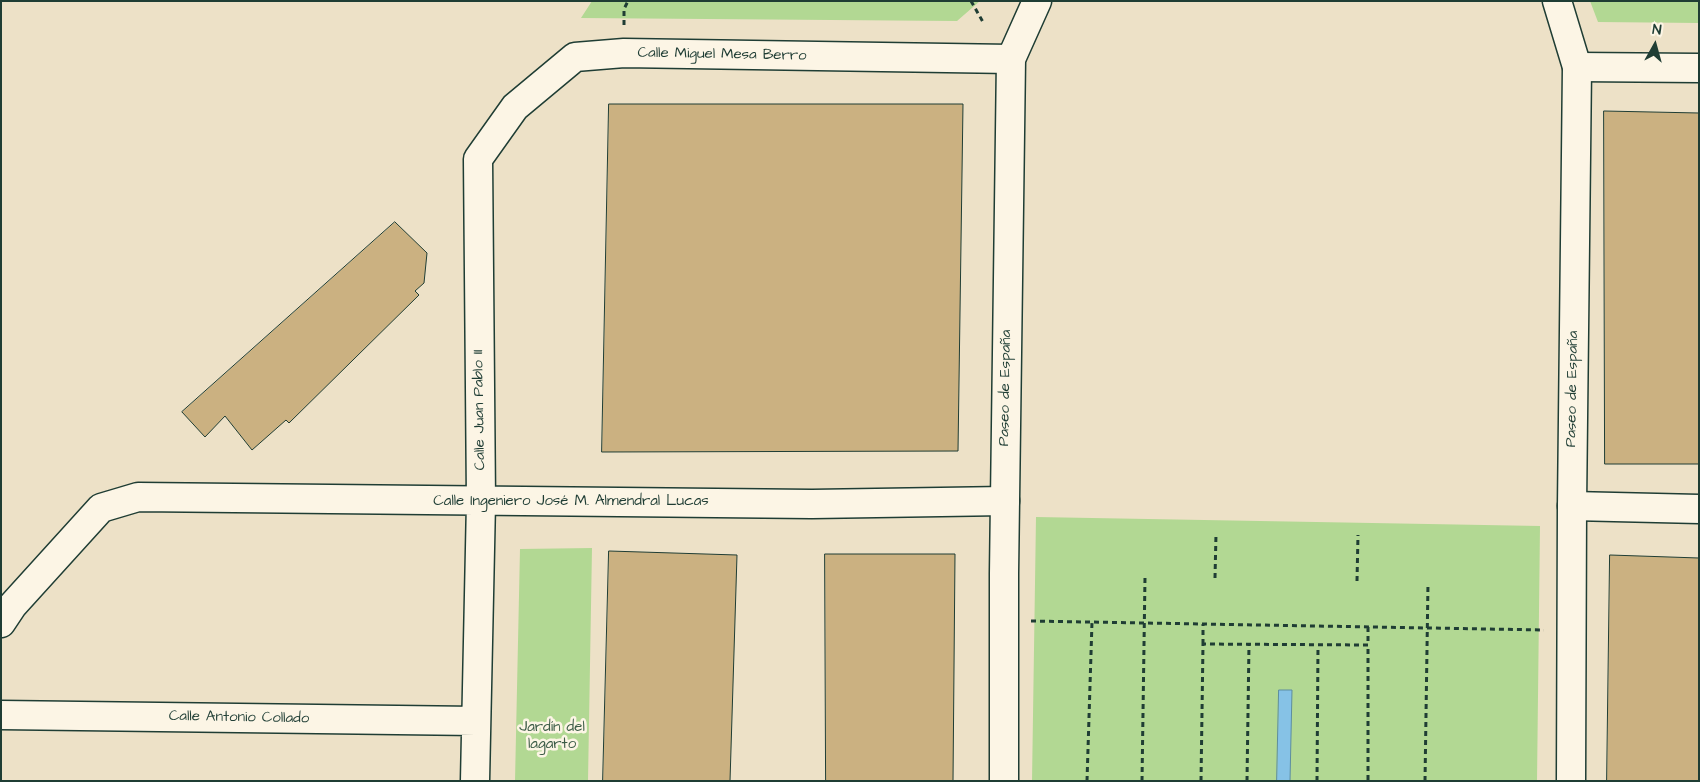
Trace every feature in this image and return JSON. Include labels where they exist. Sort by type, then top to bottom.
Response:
[{"type":"street","name":"Paseo de España","points":[[1004,781],[1005,501],[1011,59],[1037,1]]},
{"type":"street","name":"Paseo de España","points":[[1557,1],[1577,67],[1571,781]]},
{"type":"street","name":"Calle Miguel Mesa Berro","points":[[478,159],[515,108],[574,57],[624,53],[1011,59]]},
{"type":"street","points":[[1577,67],[1699,68]]},
{"type":"street","name":"Calle Juan Pablo II","points":[[475,781],[481,502],[478,159]]},
{"type":"street","name":"Calle Ingeniero José M. Almendral Lucas","points":[[1,623],[13,605],[101,508],[138,498],[812,504],[1005,501]]},
{"type":"street","points":[[1572,506],[1699,509]]},
{"type":"street","name":"Calle Antonio Collado","points":[[1,715],[476,721]]},
{"type":"path","points":[[624,25],[624,9],[628,1]]},
{"type":"path","points":[[971,1],[982,22]]},
{"type":"path","points":[[1215,578],[1216,534]]},
{"type":"path","points":[[1357,581],[1358,536]]},
{"type":"path","points":[[1142,781],[1145,576]]},
{"type":"path","points":[[1425,781],[1428,583]]},
{"type":"path","points":[[1025,621],[1553,630]]},
{"type":"path","points":[[1088,781],[1092,622]]},
{"type":"path","points":[[1201,781],[1203,624]]},
{"type":"path","points":[[1368,627],[1368,781]]},
{"type":"path","points":[[1203,644],[1368,645]]},
{"type":"path","points":[[1248,781],[1249,644]]},
{"type":"path","points":[[1317,781],[1318,646]]},
{"type":"green space","points":[[592,1],[980,1],[957,21],[581,18]]},
{"type":"green space","points":[[1590,1],[1699,1],[1699,23],[1598,22]]},
{"type":"green space","points":[[1036,517],[1540,526],[1537,781],[1032,781]]},
{"type":"green space","name":"Jardín del lagarto","points":[[592,548],[588,781],[515,781],[520,549]]},
{"type":"water","points":[[1279,690],[1292,690],[1290,781],[1277,781]]},
{"type":"building","points":[[609,104],[963,104],[958,451],[602,452]]},
{"type":"building","points":[[1604,111],[1699,113],[1699,464],[1605,464]]},
{"type":"building","points":[[395,222],[427,253],[424,283],[415,291],[419,295],[289,423],[286,420],[252,450],[225,416],[205,437],[182,412]]},
{"type":"building","points":[[609,551],[737,555],[730,781],[603,781]]},
{"type":"building","points":[[825,554],[955,554],[953,781],[826,781]]},
{"type":"building","points":[[1610,555],[1699,558],[1699,781],[1607,781]]}]
